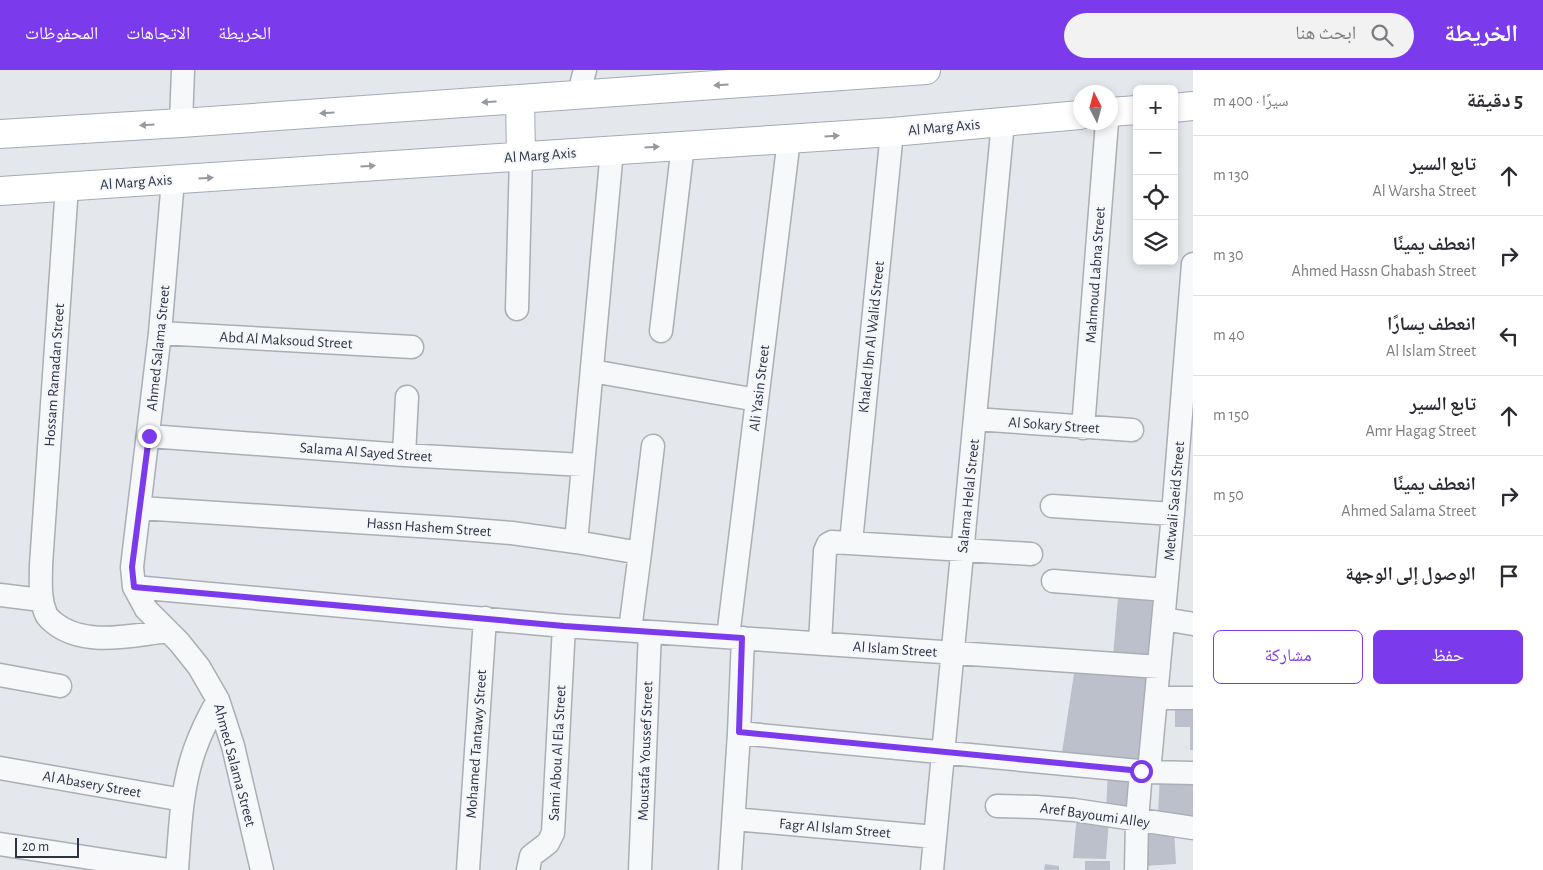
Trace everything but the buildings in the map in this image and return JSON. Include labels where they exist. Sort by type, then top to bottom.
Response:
[{"type":"main road","points":[[0,134],[520,100],[582,83],[925,70]]},
{"type":"main road","points":[[520,100],[521,156]]},
{"type":"main road","points":[[1178,108],[1193,106]]},
{"type":"main road","points":[[1118,111],[1133,110]]},
{"type":"main road","name":"Al Marg Axis","points":[[0,191],[892,132],[1073,116]]},
{"type":"street","points":[[181,123],[183,70]]},
{"type":"street","name":"Salama Helal Street","points":[[932,870],[1003,122]]},
{"type":"street","name":"Mahmoud Labna Street","points":[[1083,428],[1106,130]]},
{"type":"street","name":"Khaled Ibn Al Walid Street","points":[[851,542],[892,132]]},
{"type":"street","name":"Ali Yasin Street","points":[[730,870],[739,732],[735,638],[757,400],[789,139]]},
{"type":"street","points":[[661,331],[683,145]]},
{"type":"street","points":[[576,542],[612,150]]},
{"type":"street","points":[[517,309],[521,156]]},
{"type":"street","name":"Ahmed Salama Street","points":[[173,180],[160,334],[132,567],[134,587],[146,609],[179,642],[199,667],[218,700],[233,746],[262,870]]},
{"type":"street","name":"Hossam Ramadan Street","points":[[41,600],[41,564],[67,186]]},
{"type":"street","name":"Metwali Saeid Street","points":[[1136,870],[1137,820],[1157,698],[1193,264]]},
{"type":"street","name":"Abd Al Maksoud Street","points":[[160,334],[412,348]]},
{"type":"street","points":[[592,371],[757,400]]},
{"type":"street","points":[[404,455],[408,397]]},
{"type":"street","name":"Al Sokary Street","points":[[976,419],[1132,430]]},
{"type":"street","name":"Salama Al Sayed Street","points":[[149,436],[404,455],[583,465]]},
{"type":"street","points":[[640,631],[640,554],[653,446]]},
{"type":"street","points":[[1052,506],[1173,514]]},
{"type":"street","name":"Hassn Hashem Street","points":[[140,508],[512,533],[640,554]]},
{"type":"street","points":[[820,644],[826,547],[828,544],[851,542],[1031,554]]},
{"type":"street","points":[[1054,581],[1166,590]]},
{"type":"street","name":"Al Islam Street","points":[[134,587],[564,626],[1159,667]]},
{"type":"street","points":[[0,595],[41,600],[47,616],[61,628],[87,637],[116,637],[168,631]]},
{"type":"street","name":"Mohamed Tantawy Street","points":[[468,870],[485,618]]},
{"type":"street","points":[[1164,619],[1193,624]]},
{"type":"street","name":"Sami Abou Al Ela Street","points":[[528,870],[531,856],[548,843],[553,833],[564,626]]},
{"type":"street","name":"Moustafa Youssef Street","points":[[640,631],[640,870]]},
{"type":"street","points":[[0,675],[60,686]]},
{"type":"street","points":[[1157,698],[1193,698]]},
{"type":"street","points":[[177,870],[183,800],[195,750],[218,700]]},
{"type":"street","points":[[739,732],[1145,771],[1193,773]]},
{"type":"street","name":"Al Abasery Street","points":[[0,768],[183,800]]},
{"type":"street","name":"Aref Bayoumi Alley","points":[[997,806],[1074,810],[1193,828]]},
{"type":"street","name":"Fagr Al Islam Street","points":[[734,819],[935,837]]},
{"type":"street","points":[[0,844],[169,870]]},
{"type":"route","points":[[149,436],[132,567],[134,587],[564,626],[742,638],[739,732],[1141,771]]}]
